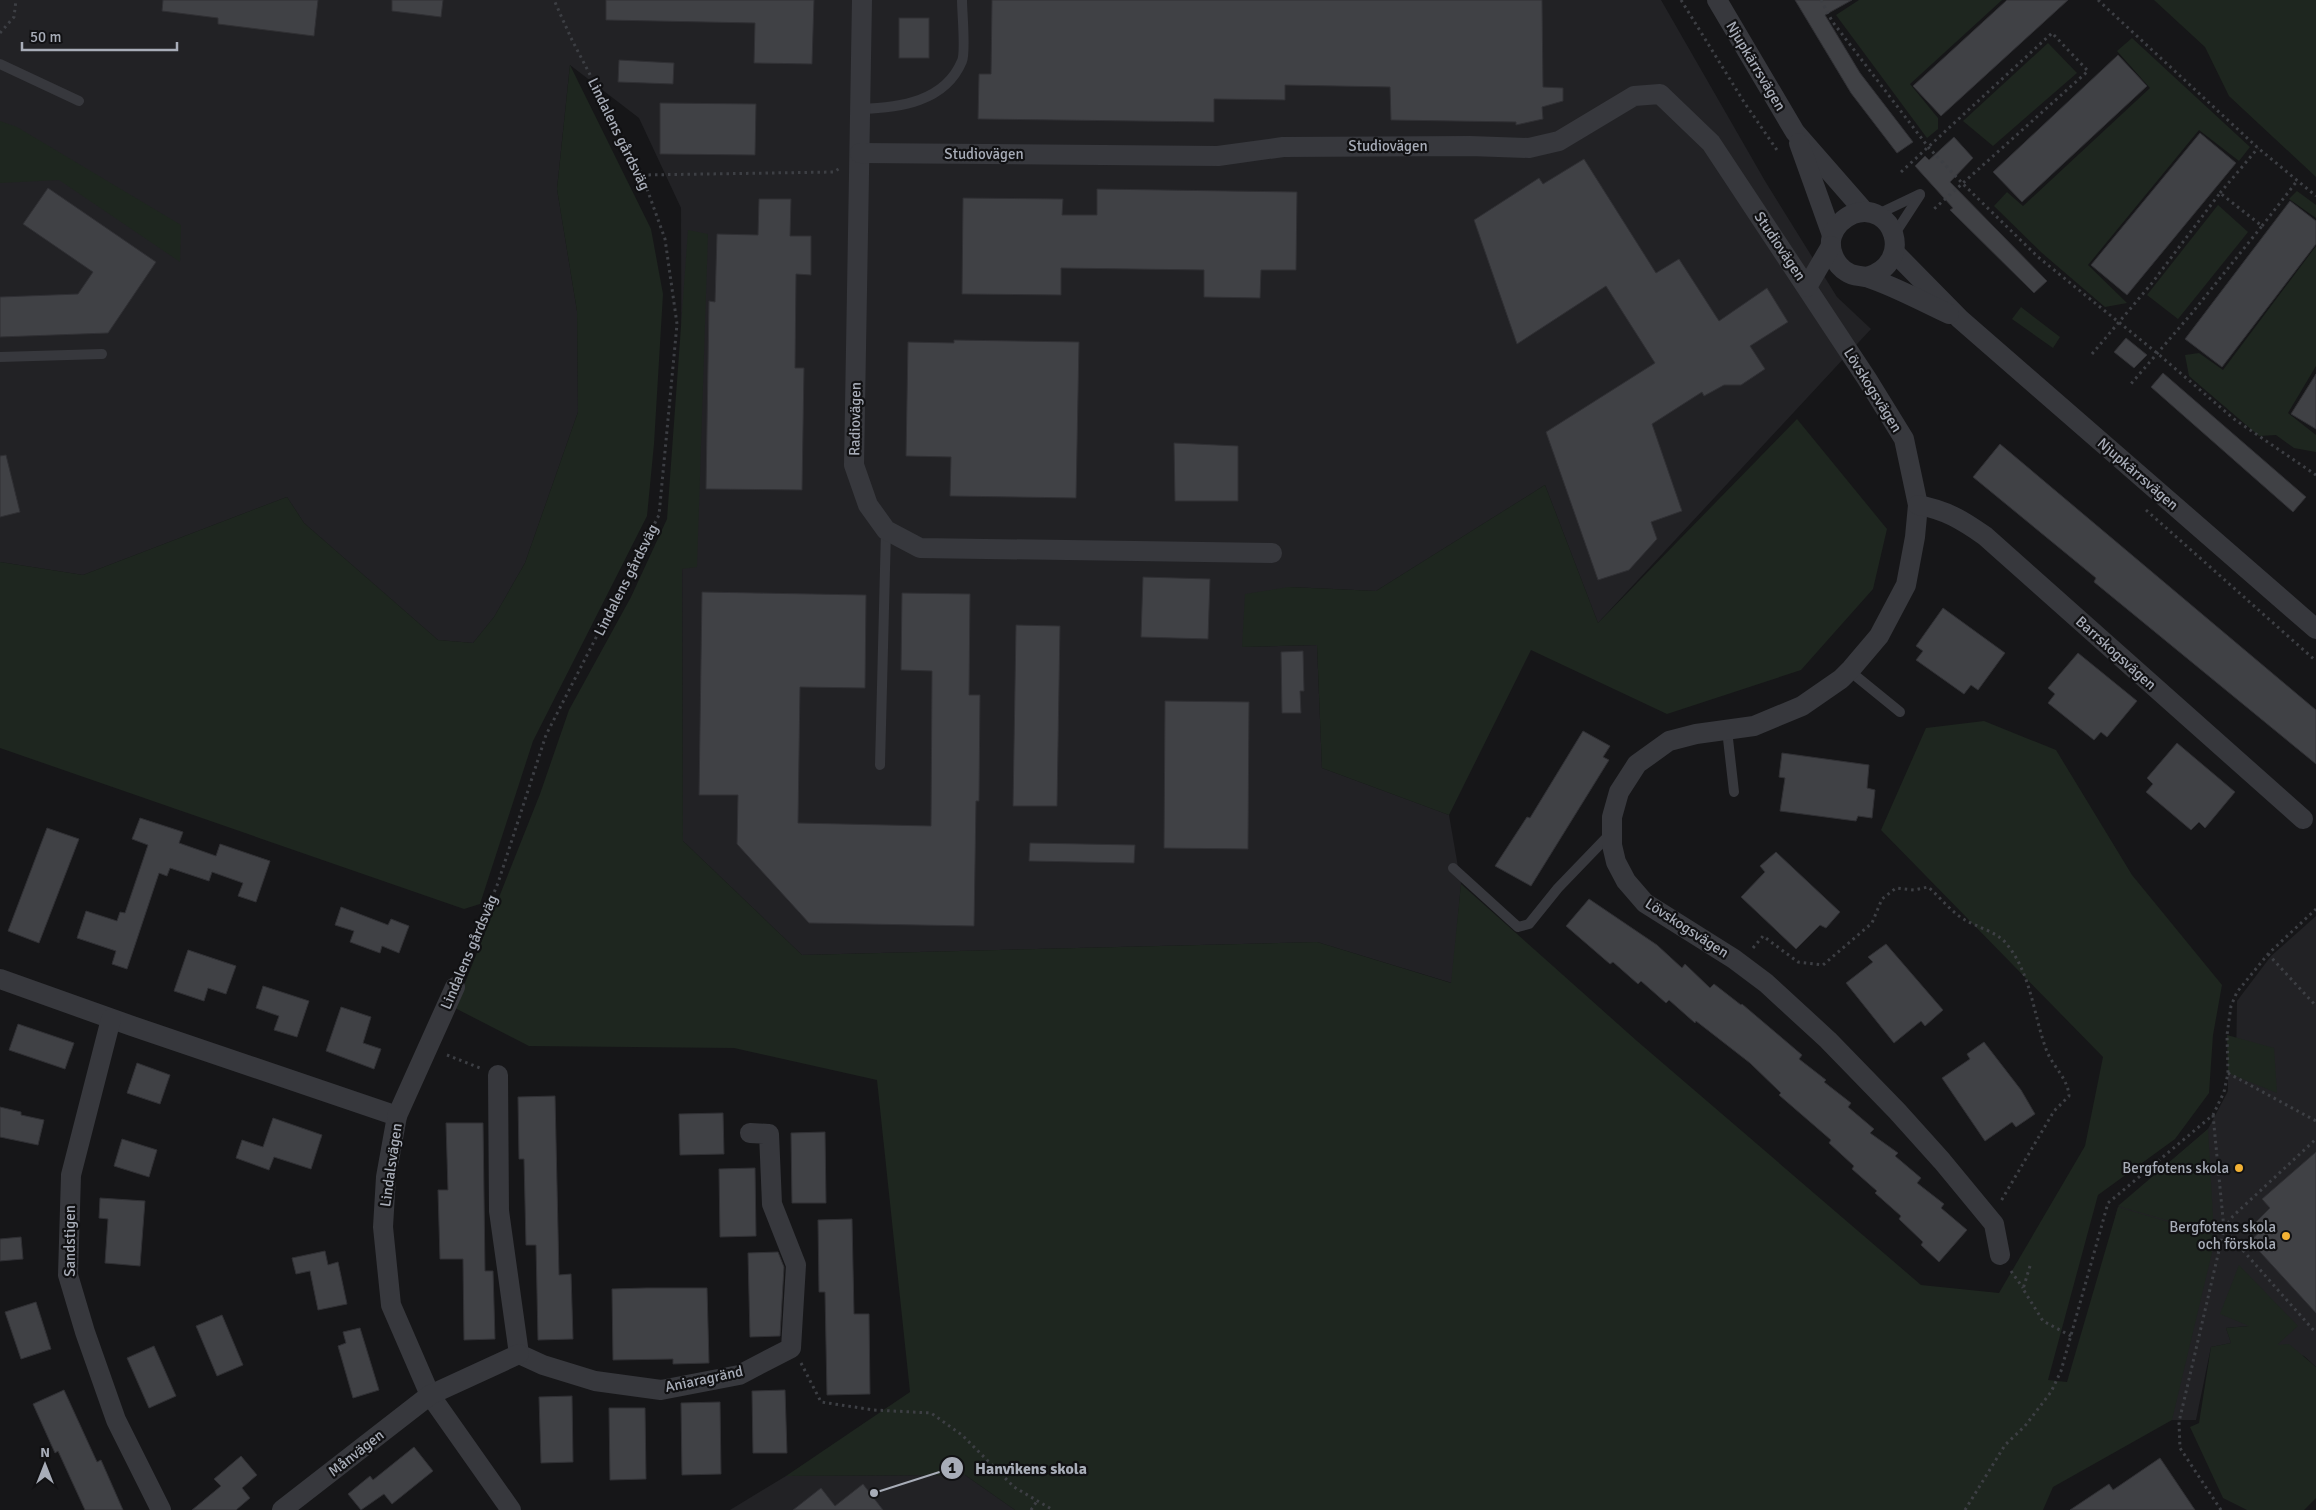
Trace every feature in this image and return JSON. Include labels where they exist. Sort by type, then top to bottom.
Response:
[{"type":"street","name":"Radiovägen","points":[[862,0],[854,465],[868,505],[886,530],[920,548],[1272,554]]},
{"type":"street","name":"Njupkärrsvägen","points":[[1717,0],[1795,132],[1832,241],[1838,265],[1846,272],[1867,277],[1960,319]]},
{"type":"street","name":"Studiovägen","points":[[860,153],[1218,156],[1283,147],[1470,146],[1529,148],[1559,141],[1634,96],[1660,94],[1711,143],[1836,331]]},
{"type":"street","name":"Njupkärrsvägen","points":[[1795,132],[1870,214],[1885,221],[1894,244],[1960,319],[2316,629]]},
{"type":"street","points":[[1832,241],[1845,218],[1870,214]]},
{"type":"street","name":"Studiovägen","points":[[1807,286],[1832,241]]},
{"type":"street","points":[[1867,277],[1886,268],[1894,244]]},
{"type":"street","name":"Studiovägen","points":[[1807,286],[1846,272]]},
{"type":"street","name":"Lövskogsvägen","points":[[1836,331],[1904,438],[1918,505],[1915,536],[1906,585],[1879,636],[1851,669],[1841,680],[1802,706],[1754,726],[1696,734],[1669,741],[1637,764],[1619,792],[1612,817],[1616,862],[1626,881],[1645,903],[1734,958],[1766,983],[1828,1040],[1942,1161],[1994,1224],[2000,1254]]},
{"type":"street","name":"Barrskogsvägen","points":[[1918,505],[1939,508],[1960,519],[1985,536],[2303,819]]},
{"type":"street","name":"Lindalsvägen","points":[[0,979],[111,1019],[397,1116],[386,1177],[383,1227],[391,1305],[430,1396],[511,1510]]},
{"type":"street","name":"Lindalens gårdsväg","points":[[397,1116],[416,1078],[427,1048],[455,987]]},
{"type":"street","name":"Sandstigen","points":[[111,1019],[70,1175],[68,1275],[85,1332],[116,1420],[161,1510]]},
{"type":"street","points":[[430,1396],[519,1354],[500,1211],[498,1074]]},
{"type":"street","points":[[760,1134],[772,1204],[796,1265],[791,1348]]},
{"type":"street","name":"Aniaragränd","points":[[519,1354],[543,1365],[595,1380],[661,1390],[739,1375],[791,1348]]},
{"type":"street","name":"Månvägen","points":[[282,1510],[430,1396]]},
{"type":"lane","points":[[860,109],[886,108],[916,103],[949,82],[963,60],[962,0]]},
{"type":"lane","points":[[0,64],[79,101]]},
{"type":"lane","points":[[1870,214],[1920,194],[1894,244]]},
{"type":"lane","points":[[0,356],[102,354]]},
{"type":"lane","points":[[880,765],[886,530]]},
{"type":"lane","points":[[1851,669],[1857,677],[1900,712]]},
{"type":"lane","points":[[1727,730],[1734,792]]},
{"type":"lane","points":[[1453,868],[1518,927],[1529,924],[1576,869],[1612,832]]},
{"type":"path","points":[[0,33],[14,16],[16,0]]},
{"type":"path","name":"Lindalens gårdsväg","points":[[455,987],[498,883],[546,735],[660,515],[677,324],[666,239],[642,175],[571,38],[554,0]]},
{"type":"path","points":[[1820,0],[1832,21],[1930,148],[1962,183],[2038,257],[2157,353],[2234,420],[2316,475]]},
{"type":"path","points":[[2098,0],[2258,148],[2316,196]]},
{"type":"path","points":[[1901,172],[1930,148],[2052,34],[2088,71],[1934,209]]},
{"type":"path","points":[[2092,354],[2258,148]]},
{"type":"path","points":[[642,175],[834,172],[860,153]]},
{"type":"path","points":[[2130,385],[2297,181]]},
{"type":"path","points":[[2220,193],[2262,226]]},
{"type":"path","points":[[1753,948],[1763,936],[1798,962],[1823,965],[1872,923],[1882,899],[1896,888],[1914,890],[1928,886],[1963,919],[2003,940],[2012,952],[2030,988],[2044,1045],[2068,1085],[2070,1096],[2054,1111],[2000,1204]]},
{"type":"path","points":[[1964,1510],[2005,1445],[2025,1426],[2051,1392],[2062,1370],[2108,1203],[2213,1115],[2224,1092],[2228,1074],[2228,1035],[2231,1006],[2237,992],[2268,954],[2316,909]]},
{"type":"path","points":[[2268,954],[2316,1006]]},
{"type":"path","points":[[427,1048],[498,1074]]},
{"type":"path","points":[[2228,1074],[2316,1121]]},
{"type":"path","points":[[2213,1115],[2224,1229],[2179,1422],[2180,1448],[2221,1510]]},
{"type":"path","points":[[2224,1229],[2233,1216],[2316,1139]]},
{"type":"path","points":[[2224,1229],[2316,1333]]},
{"type":"path","points":[[2030,1266],[2023,1289],[2028,1298],[2043,1321],[2071,1336]]},
{"type":"path","points":[[791,1348],[808,1373],[821,1402],[874,1410],[931,1413],[962,1435],[1014,1487],[1053,1510]]},
{"type":"path","points":[[1031,1510],[1037,1501]]},
{"type":"shaded area","points":[[0,0],[1661,0],[1765,181],[1837,297],[1871,329],[1598,623],[1545,485],[1376,591],[1289,587],[1242,647],[1317,645],[1322,768],[1449,815],[1461,884],[1452,983],[1317,942],[802,955],[683,841],[681,208],[639,118],[570,65],[557,189],[577,311],[578,412],[525,563],[494,617],[473,643],[438,640],[304,523],[287,497],[83,575],[0,562]]},
{"type":"shaded area","points":[[1859,0],[2002,0],[1910,84],[1938,118],[1938,129],[1927,138],[1836,15]]},
{"type":"shaded area","points":[[2154,0],[2316,0],[2316,177],[2229,96],[2205,47]]},
{"type":"shaded area","points":[[2132,38],[2250,147],[2239,161],[2199,130],[2088,265],[2127,303],[2105,307],[2042,253],[1994,206],[2007,192],[2023,206],[2150,88],[2117,51]]},
{"type":"shaded area","points":[[2048,43],[2077,73],[1993,146],[1963,121]]},
{"type":"shaded area","points":[[570,65],[651,229],[663,294],[654,444],[647,516],[533,741],[480,904],[464,909],[0,748],[0,562],[83,575],[287,497],[304,523],[438,640],[473,643],[494,617],[525,563],[578,412],[577,311],[557,189]]},
{"type":"shaded area","points":[[0,121],[17,127],[181,225],[180,262],[59,180],[0,183]]},
{"type":"shaded area","points":[[2297,191],[2316,205],[2316,218],[2289,199]]},
{"type":"shaded area","points":[[2218,205],[2248,232],[2178,319],[2147,295]]},
{"type":"shaded area","points":[[688,230],[708,234],[697,567],[682,569],[683,841],[802,955],[1317,942],[1451,983],[1461,884],[1637,1041],[1921,1285],[1999,1293],[2085,1146],[2103,1057],[1881,830],[1926,728],[1984,721],[2056,750],[2132,875],[2222,985],[2213,1035],[2209,1093],[2175,1139],[2098,1195],[2048,1380],[2067,1382],[2118,1207],[2216,1236],[2172,1420],[2053,1487],[2043,1510],[1015,1510],[965,1475],[786,1476],[910,1392],[877,1080],[734,1048],[529,1046],[455,1008],[540,794],[569,710],[631,597],[667,519]]},
{"type":"shaded area","points":[[2316,246],[2316,366],[2288,413],[2316,435],[2316,452],[2294,448],[2276,435],[2259,436],[2189,376],[2185,355],[2199,353],[2223,370]]},
{"type":"shaded area","points":[[2021,307],[2060,337],[2053,348],[2012,319]]},
{"type":"shaded area","points":[[1797,419],[1887,529],[1873,589],[1801,670],[1667,714],[1531,650],[1449,815],[1322,768],[1317,645],[1242,647],[1245,594],[1289,587],[1376,591],[1545,485],[1598,623]]},
{"type":"shaded area","name":"Bergfotens skola","points":[[2316,916],[2316,1367],[2304,1356],[2272,1346],[2250,1326],[2226,1328],[2231,1343],[2211,1347],[2196,1420],[2172,1420],[2072,1382],[2118,1207],[2208,1129],[2228,1091],[2228,1073],[2236,1063],[2237,1001],[2271,956]]},
{"type":"shaded area","points":[[2227,1035],[2274,1048],[2277,1093],[2228,1073]]},
{"type":"shaded area","points":[[2208,1129],[2214,1234],[2118,1206]]},
{"type":"shaded area","points":[[2239,1265],[2298,1326],[2277,1345],[2289,1344],[2316,1367],[2316,1498],[2304,1510],[2247,1510],[2223,1498],[2190,1427],[2199,1423],[2211,1347],[2231,1343],[2226,1328],[2249,1326],[2220,1314]]},
{"type":"shaded area","points":[[965,1475],[1015,1510],[730,1510],[786,1476]]},
{"type":"building","points":[[163,0],[318,0],[314,36],[218,24],[218,18],[162,11]]},
{"type":"building","points":[[392,0],[443,0],[441,17],[392,11]]},
{"type":"building","points":[[606,0],[814,0],[812,64],[754,63],[755,23],[606,20]]},
{"type":"building","points":[[992,0],[1542,0],[1543,87],[1563,88],[1563,101],[1542,107],[1543,119],[1516,125],[1516,122],[1391,120],[1390,87],[1285,85],[1285,100],[1214,99],[1214,122],[978,119],[979,74],[991,74]]},
{"type":"building","points":[[1795,0],[1852,0],[1825,15],[1860,73],[1913,142],[1897,153],[1851,93]]},
{"type":"building","points":[[2007,0],[2068,0],[1941,116],[1913,86]]},
{"type":"building","points":[[899,18],[929,18],[929,58],[899,58]]},
{"type":"building","points":[[2118,55],[2147,86],[2022,202],[1993,172]]},
{"type":"building","points":[[619,60],[674,63],[673,84],[618,82]]},
{"type":"building","points":[[660,103],[756,104],[755,155],[660,154]]},
{"type":"building","points":[[2200,133],[2236,163],[2127,295],[2091,265]]},
{"type":"building","points":[[1954,137],[1973,158],[1950,182],[2047,281],[2034,293],[1950,210],[1953,208],[1915,166],[1925,156],[1929,160]]},
{"type":"building","points":[[1584,159],[1656,273],[1679,259],[1719,321],[1767,288],[1788,322],[1750,346],[1765,369],[1741,385],[1724,385],[1704,396],[1702,392],[1652,424],[1682,511],[1651,522],[1657,539],[1629,570],[1598,580],[1546,432],[1655,363],[1606,286],[1517,344],[1474,220],[1539,178],[1543,184]]},
{"type":"building","points":[[48,188],[156,262],[108,333],[0,337],[0,297],[78,294],[93,272],[23,224]]},
{"type":"building","points":[[1097,189],[1297,192],[1296,270],[1261,270],[1260,298],[1204,297],[1204,270],[1061,268],[1061,295],[962,294],[963,198],[1063,199],[1062,215],[1097,215]]},
{"type":"building","points":[[759,199],[791,199],[790,236],[811,236],[811,275],[796,274],[795,368],[804,368],[802,490],[706,489],[709,301],[715,302],[717,234],[758,235]]},
{"type":"building","points":[[2290,201],[2316,221],[2316,244],[2222,367],[2185,339]]},
{"type":"building","points":[[2126,338],[2147,355],[2134,368],[2114,352]]},
{"type":"building","points":[[954,340],[1079,342],[1076,498],[950,496],[951,457],[906,456],[908,342],[954,343]]},
{"type":"building","points":[[2163,373],[2306,497],[2293,512],[2151,387]]},
{"type":"building","points":[[2316,374],[2316,429],[2291,414]]},
{"type":"building","points":[[1174,443],[1238,446],[1238,501],[1175,501]]},
{"type":"building","points":[[2000,444],[2316,710],[2316,764],[2094,582],[2096,578],[1973,477]]},
{"type":"building","points":[[6,455],[20,512],[0,517],[0,456]]},
{"type":"building","points":[[1143,577],[1210,579],[1208,639],[1141,637]]},
{"type":"building","points":[[702,592],[866,595],[865,688],[800,687],[798,823],[931,826],[932,671],[901,670],[902,593],[970,594],[969,695],[980,695],[979,801],[976,801],[974,926],[809,923],[737,844],[738,795],[699,795]]},
{"type":"building","points":[[1943,608],[2005,653],[1978,690],[1971,685],[1964,694],[1916,660],[1923,651],[1916,646]]},
{"type":"building","points":[[1016,625],[1060,626],[1057,806],[1013,806]]},
{"type":"building","points":[[1303,651],[1304,691],[1300,691],[1301,713],[1282,713],[1281,652]]},
{"type":"building","points":[[2078,653],[2137,701],[2107,737],[2101,732],[2094,740],[2048,703],[2055,694],[2048,688]]},
{"type":"building","points":[[1165,701],[1249,702],[1248,849],[1164,848]]},
{"type":"building","points":[[1583,731],[1610,746],[1603,757],[1609,760],[1531,886],[1495,866],[1527,817],[1530,818]]},
{"type":"building","points":[[2177,743],[2235,792],[2205,828],[2199,822],[2191,830],[2146,792],[2153,784],[2147,778]]},
{"type":"building","points":[[1782,753],[1869,765],[1867,788],[1875,790],[1872,818],[1858,816],[1856,821],[1780,811],[1785,778],[1779,777]]},
{"type":"building","points":[[140,818],[183,832],[179,843],[216,856],[220,844],[270,861],[256,902],[238,896],[243,883],[212,872],[209,881],[170,868],[167,876],[159,873],[127,969],[112,964],[116,951],[77,938],[86,911],[117,921],[120,912],[125,913],[148,845],[132,839]]},
{"type":"building","points":[[47,828],[79,839],[39,943],[8,931]]},
{"type":"building","points":[[1030,843],[1135,845],[1134,863],[1029,861]]},
{"type":"building","points":[[1776,852],[1840,912],[1826,928],[1820,925],[1796,949],[1741,897],[1765,872],[1760,866]]},
{"type":"building","points":[[1589,899],[1657,945],[1682,968],[1685,964],[1710,988],[1714,984],[1742,1004],[1802,1055],[1799,1059],[1826,1080],[1824,1082],[1851,1103],[1848,1107],[1874,1129],[1870,1133],[1898,1153],[1895,1156],[1921,1178],[1917,1183],[1944,1204],[1941,1208],[1967,1230],[1939,1262],[1921,1245],[1923,1242],[1899,1219],[1901,1216],[1852,1169],[1854,1166],[1829,1143],[1831,1140],[1779,1095],[1781,1093],[1750,1063],[1696,1021],[1695,1023],[1669,1000],[1666,1003],[1641,981],[1638,984],[1613,962],[1610,964],[1566,926]]},
{"type":"building","points":[[341,907],[388,925],[391,919],[409,926],[399,953],[382,946],[380,953],[350,942],[354,931],[335,925]]},
{"type":"building","points":[[1886,944],[1943,1010],[1925,1026],[1921,1021],[1894,1043],[1846,983],[1873,962],[1868,957]]},
{"type":"building","points":[[188,950],[236,966],[226,994],[208,988],[204,1001],[174,991]]},
{"type":"building","points":[[263,986],[309,1001],[297,1037],[274,1030],[279,1016],[256,1008]]},
{"type":"building","points":[[341,1007],[371,1017],[363,1043],[381,1049],[374,1069],[326,1051]]},
{"type":"building","points":[[18,1024],[74,1043],[65,1069],[9,1050]]},
{"type":"building","points":[[1984,1042],[2021,1090],[2035,1114],[2016,1127],[2012,1122],[1985,1141],[1942,1078],[1970,1059],[1967,1054]]},
{"type":"building","points":[[137,1063],[170,1075],[160,1104],[127,1093]]},
{"type":"building","points":[[555,1096],[559,1275],[571,1274],[573,1339],[538,1340],[536,1245],[526,1245],[524,1159],[519,1159],[518,1097]]},
{"type":"building","points":[[0,1107],[21,1112],[21,1115],[44,1120],[38,1145],[0,1137]]},
{"type":"building","points":[[723,1113],[724,1154],[680,1155],[679,1114]]},
{"type":"building","points":[[273,1118],[322,1135],[311,1169],[274,1157],[269,1170],[236,1158],[242,1140],[263,1147]]},
{"type":"building","points":[[446,1123],[483,1123],[485,1271],[493,1271],[495,1339],[464,1340],[463,1259],[440,1259],[438,1190],[448,1190]]},
{"type":"building","points":[[825,1132],[826,1203],[792,1203],[791,1133]]},
{"type":"building","points":[[122,1139],[157,1150],[149,1177],[114,1166]]},
{"type":"building","name":"Bergfotens skola och förskola","points":[[2316,1152],[2316,1313],[2250,1241],[2261,1231],[2254,1224],[2270,1208],[2262,1199]]},
{"type":"building","points":[[755,1168],[756,1236],[720,1237],[719,1169]]},
{"type":"building","points":[[100,1198],[145,1201],[140,1266],[105,1263],[108,1219],[99,1218]]},
{"type":"building","points":[[852,1219],[854,1314],[869,1314],[870,1394],[827,1395],[825,1292],[819,1292],[818,1220]]},
{"type":"building","points":[[21,1237],[23,1259],[0,1261],[0,1239]]},
{"type":"building","points":[[325,1251],[328,1265],[338,1262],[347,1304],[318,1310],[310,1271],[296,1274],[292,1258]]},
{"type":"building","points":[[778,1252],[784,1267],[780,1336],[750,1337],[748,1253]]},
{"type":"building","points":[[707,1288],[709,1363],[673,1364],[673,1359],[613,1360],[612,1289]]},
{"type":"building","points":[[36,1302],[51,1349],[21,1359],[5,1312]]},
{"type":"building","points":[[222,1315],[243,1365],[217,1376],[196,1326]]},
{"type":"building","points":[[360,1328],[379,1390],[353,1398],[338,1346],[346,1343],[343,1332]]},
{"type":"building","points":[[154,1346],[176,1396],[149,1408],[127,1358]]},
{"type":"building","points":[[64,1390],[97,1462],[101,1460],[123,1510],[85,1510],[58,1451],[55,1453],[33,1404]]},
{"type":"building","points":[[785,1390],[787,1453],[753,1453],[752,1391]]},
{"type":"building","points":[[572,1396],[573,1462],[541,1463],[539,1397]]},
{"type":"building","points":[[720,1402],[721,1474],[682,1475],[681,1403]]},
{"type":"building","points":[[609,1408],[645,1408],[646,1479],[610,1480]]},
{"type":"building","points":[[414,1447],[433,1471],[392,1504],[384,1494],[361,1510],[348,1494],[370,1476],[373,1480]]},
{"type":"building","points":[[241,1456],[257,1475],[242,1488],[250,1498],[236,1510],[192,1510],[221,1486],[214,1479]]},
{"type":"building","points":[[2160,1458],[2195,1510],[2070,1510],[2109,1484],[2113,1490]]},
{"type":"building","points":[[863,1484],[883,1510],[793,1510],[821,1488],[835,1506]]},
{"type":"place","name":"Bergfotens skola","points":[[2239,1168]]},
{"type":"place","name":"Bergfotens skola och förskola","points":[[2286,1236]]},
{"type":"place","name":"Hanvikens skola","points":[[874,1493]]}]
